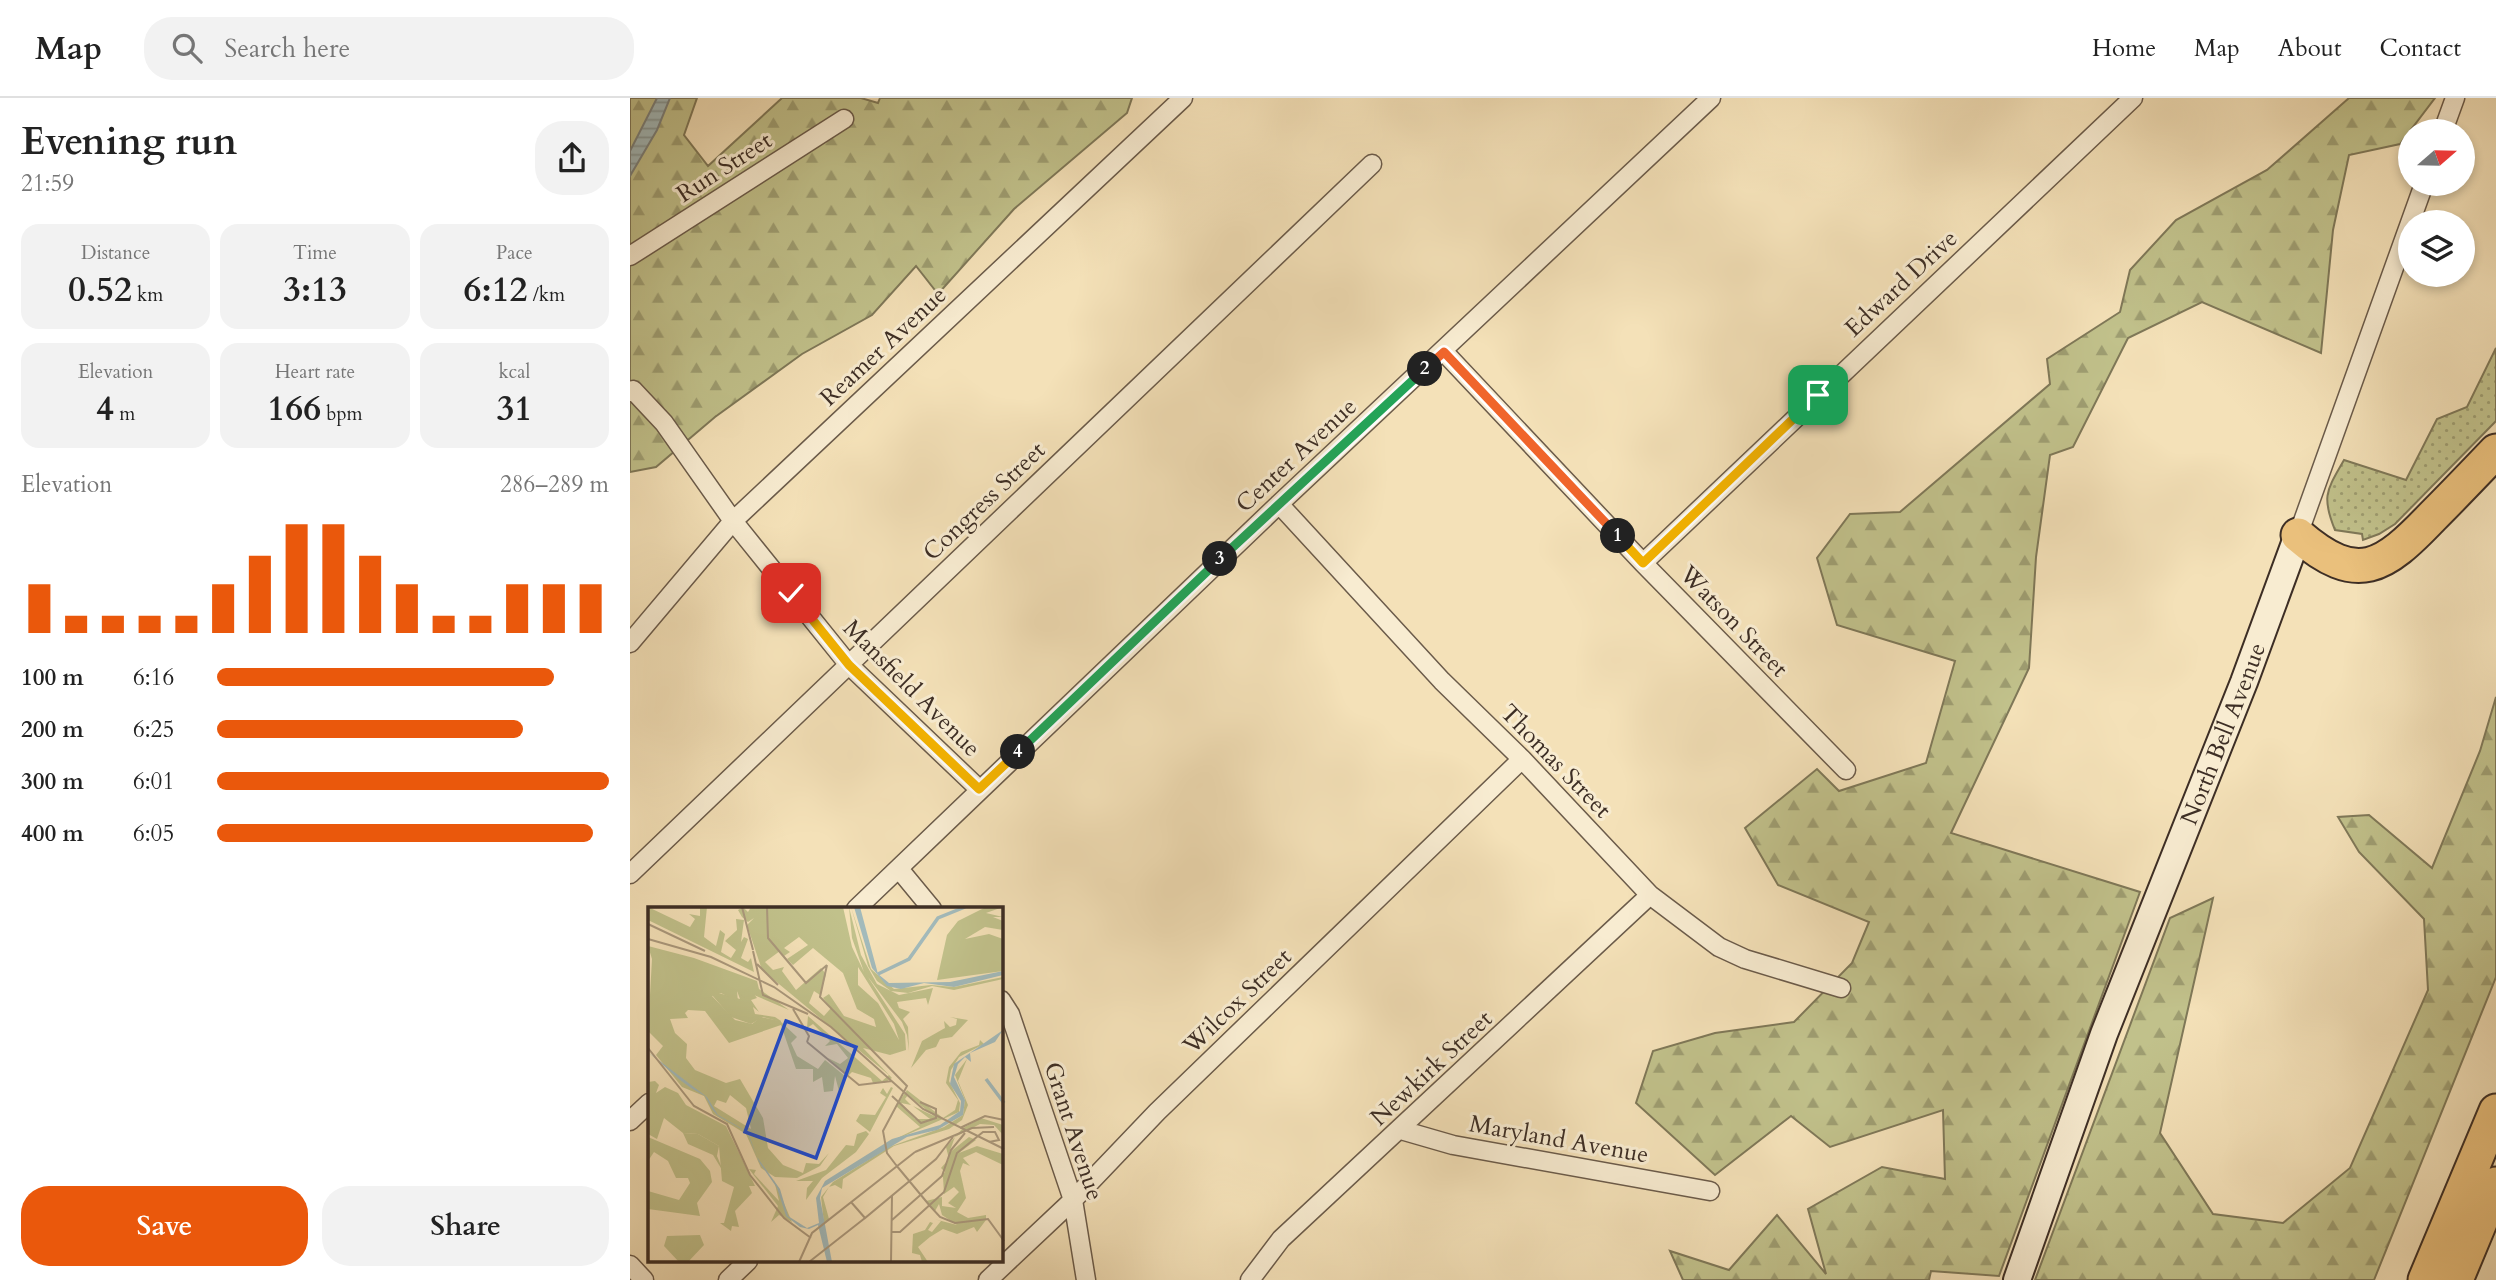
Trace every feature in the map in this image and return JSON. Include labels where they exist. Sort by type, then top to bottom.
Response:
[{"type":"highway","points":[[2298,535],[2358,550],[2376,546],[2398,531],[2496,429]]},
{"type":"highway","points":[[2298,535],[2323,557],[2347,564],[2366,565],[2382,560],[2408,542],[2496,451]]},
{"type":"highway","points":[[2425,1280],[2496,1111]]},
{"type":"highway","points":[[2456,1280],[2491,1196]]},
{"type":"highway","points":[[2462,1280],[2491,1196]]},
{"type":"street","name":"Reamer Avenue","points":[[630,643],[733,521],[1183,98]]},
{"type":"street","name":"Center Avenue","points":[[858,907],[1279,504],[1444,352],[1711,98]]},
{"type":"street","name":"Edward Drive","points":[[1643,563],[2133,98]]},
{"type":"street","points":[[2447,119],[2455,98]]},
{"type":"street","name":"Run Street","points":[[630,256],[844,119]]},
{"type":"street","name":"Congress Street","points":[[630,874],[1372,164]]},
{"type":"street","name":"North Bell Avenue","points":[[2017,1280],[2106,1027],[2244,682],[2420,196]]},
{"type":"street","name":"Watson Street","points":[[1444,352],[1643,563],[1846,770]]},
{"type":"street","name":"Mansfield Avenue","points":[[630,392],[633,390],[664,423],[733,521],[849,665],[979,789]]},
{"type":"street","name":"Thomas Street","points":[[1279,504],[1442,681],[1522,759],[1650,895],[1718,947],[1745,959],[1841,988]]},
{"type":"street","name":"Wilcox Street","points":[[988,1280],[1073,1200],[1157,1112],[1522,759]]},
{"type":"street","points":[[899,869],[930,907]]},
{"type":"street","name":"Newkirk Street","points":[[1250,1280],[1281,1239],[1402,1130],[1650,895]]},
{"type":"street","name":"Grant Avenue","points":[[1004,1013],[1073,1200],[1086,1280]]},
{"type":"street","points":[[630,1121],[648,1104]]},
{"type":"street","name":"Maryland Avenue","points":[[1402,1130],[1453,1145],[1710,1191]]},
{"type":"street","points":[[728,1280],[747,1262]]},
{"type":"street","points":[[630,1265],[644,1280]]},
{"type":"green space","points":[[630,98],[697,98],[684,135],[708,166],[782,98],[861,98],[878,103],[880,98],[1132,98],[1127,113],[1014,209],[938,294],[916,266],[872,315],[802,354],[715,417],[656,467],[630,472]]},
{"type":"green space","points":[[2349,98],[2435,98],[2419,119],[2398,119],[2398,144],[2349,155],[2333,230],[2321,353],[2202,302],[2128,338],[2073,447],[2050,455],[2036,557],[2029,668],[1951,833],[2140,892],[1999,1276],[1931,1271],[1929,1280],[1683,1280],[1670,1251],[1729,1270],[1777,1215],[1826,1274],[1808,1209],[1882,1167],[1945,1179],[1943,1110],[1830,1147],[1791,1116],[1715,1175],[1636,1103],[1653,1051],[1715,1033],[1794,1022],[1852,963],[1869,922],[1778,885],[1745,828],[1817,769],[1839,791],[1926,763],[1955,661],[1837,625],[1817,558],[1850,514],[1900,512],[2050,384],[2047,359],[2120,312],[2130,270],[2176,220],[2267,170]]},
{"type":"green space","points":[[2496,348],[2496,421],[2395,524],[2363,540],[2362,534],[2335,530],[2327,501],[2330,486],[2344,460],[2406,480],[2437,419],[2467,407]]},
{"type":"green space","points":[[2496,697],[2496,977],[2374,1280],[2035,1280],[2170,918],[2213,898],[2160,1133],[2213,1214],[2283,1223],[2350,1168],[2428,990],[2424,919],[2359,852],[2338,817],[2369,815],[2432,868],[2480,751]]},
{"type":"water","points":[[657,98],[670,98],[657,130],[630,176],[630,151]]},
{"type":"route","points":[[791,593],[849,665],[979,789],[1279,504],[1444,352],[1643,563],[1818,395]]}]
